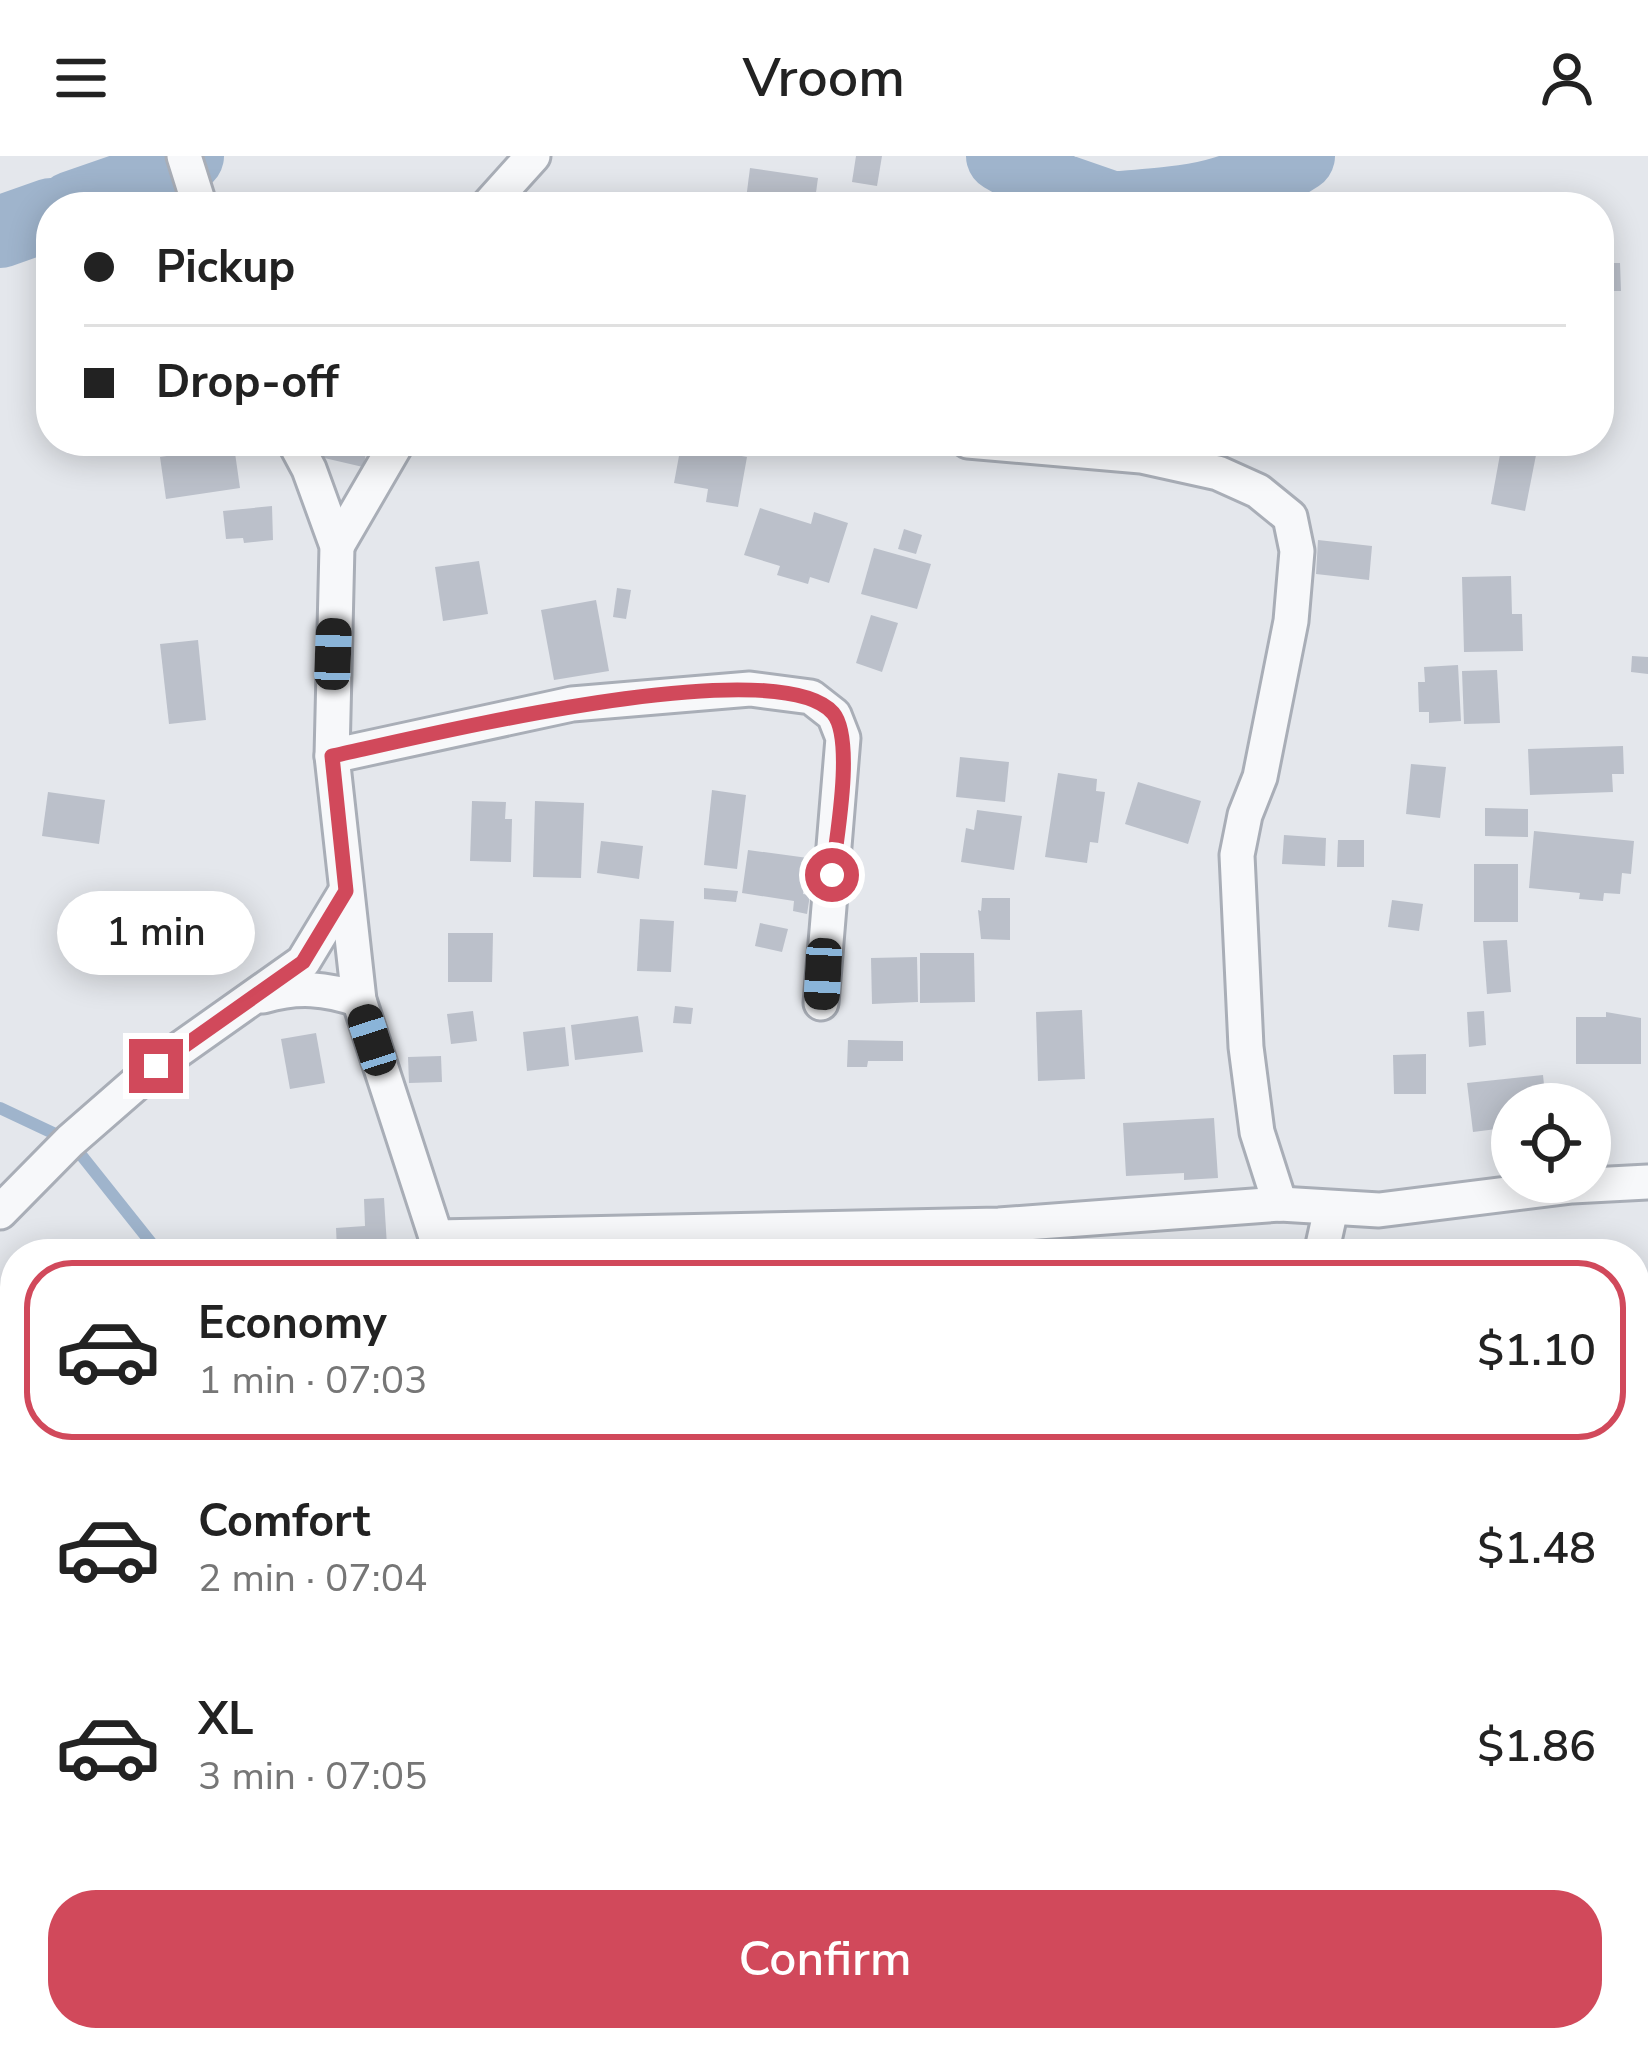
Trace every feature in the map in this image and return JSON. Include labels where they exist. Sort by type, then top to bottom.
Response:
[{"type":"street","points":[[184,156],[195,192]]},
{"type":"street","points":[[501,192],[533,156]]},
{"type":"street","points":[[302,456],[337,546],[332,756],[359,1000],[434,1239]]},
{"type":"street","points":[[337,546],[389,456]]},
{"type":"street","points":[[1141,456],[1218,473],[1258,491],[1290,517],[1297,551],[1291,621],[1260,777],[1245,815],[1237,856],[1246,1047],[1257,1132],[1280,1204]]},
{"type":"street","points":[[332,756],[572,704],[750,689],[811,697],[834,715],[843,738],[821,1003]]},
{"type":"street","points":[[0,1212],[70,1141],[156,1066],[303,962],[346,891]]},
{"type":"street","points":[[255,999],[308,988],[359,1000]]},
{"type":"street","points":[[633,1239],[999,1226],[1280,1204],[1379,1210],[1572,1186],[1648,1182]]},
{"type":"street","points":[[1325,1239],[1331,1209]]},
{"type":"building","points":[[856,156],[882,156],[877,186],[852,182]]},
{"type":"building","points":[[750,168],[818,178],[816,192],[747,192]]},
{"type":"building","points":[[1614,263],[1620,263],[1621,291],[1614,291]]},
{"type":"building","points":[[235,456],[240,488],[166,499],[160,457]]},
{"type":"building","points":[[320,456],[366,456],[363,467]]},
{"type":"building","points":[[679,456],[747,457],[738,507],[706,502],[708,489],[674,483]]},
{"type":"building","points":[[1500,456],[1536,456],[1525,511],[1491,504]]},
{"type":"building","points":[[272,506],[273,540],[244,543],[243,538],[226,539],[223,511]]},
{"type":"building","points":[[760,508],[811,524],[814,512],[848,523],[829,583],[810,577],[808,584],[777,575],[780,566],[744,555]]},
{"type":"building","points":[[904,529],[922,535],[916,554],[898,549]]},
{"type":"building","points":[[1318,540],[1372,546],[1369,580],[1316,574]]},
{"type":"building","points":[[874,548],[931,564],[917,609],[861,594]]},
{"type":"building","points":[[479,561],[488,614],[443,621],[435,567]]},
{"type":"building","points":[[1511,576],[1512,614],[1522,614],[1523,651],[1464,652],[1462,577]]},
{"type":"building","points":[[617,588],[631,590],[626,619],[613,617]]},
{"type":"building","points":[[596,600],[609,671],[554,680],[541,610]]},
{"type":"building","points":[[871,615],[898,623],[882,672],[856,663]]},
{"type":"building","points":[[198,640],[206,720],[169,724],[160,644]]},
{"type":"building","points":[[1632,656],[1648,657],[1648,674],[1631,672]]},
{"type":"building","points":[[1458,665],[1461,721],[1429,723],[1429,712],[1419,712],[1418,682],[1425,682],[1424,667]]},
{"type":"building","points":[[1497,670],[1500,723],[1464,724],[1462,671]]},
{"type":"building","points":[[1623,746],[1624,774],[1612,774],[1613,792],[1530,795],[1528,749]]},
{"type":"building","points":[[960,757],[1009,762],[1005,802],[956,797]]},
{"type":"building","points":[[1411,764],[1446,767],[1440,818],[1406,814]]},
{"type":"building","points":[[1058,773],[1097,779],[1096,791],[1105,792],[1098,843],[1090,842],[1087,863],[1045,857]]},
{"type":"building","points":[[1138,782],[1201,801],[1188,844],[1125,824]]},
{"type":"building","points":[[712,790],[746,795],[737,869],[704,865]]},
{"type":"building","points":[[48,792],[105,800],[99,844],[42,836]]},
{"type":"building","points":[[472,801],[506,802],[505,819],[512,819],[511,862],[470,861]]},
{"type":"building","points":[[535,801],[584,803],[581,878],[533,877]]},
{"type":"building","points":[[1485,808],[1528,809],[1528,837],[1485,836]]},
{"type":"building","points":[[977,810],[1022,816],[1014,870],[961,862],[966,828],[974,830]]},
{"type":"building","points":[[1534,831],[1634,841],[1631,874],[1622,873],[1620,894],[1604,893],[1603,901],[1579,899],[1580,893],[1529,888]]},
{"type":"building","points":[[1284,835],[1326,838],[1325,866],[1282,864]]},
{"type":"building","points":[[1338,840],[1364,840],[1364,867],[1337,867]]},
{"type":"building","points":[[601,841],[643,846],[639,879],[597,873]]},
{"type":"building","points":[[748,850],[808,858],[803,894],[810,895],[807,914],[793,911],[794,901],[742,893]]},
{"type":"building","points":[[1474,864],[1518,864],[1518,922],[1474,922]]},
{"type":"building","points":[[704,888],[738,891],[736,902],[704,899]]},
{"type":"building","points":[[982,898],[1010,898],[1010,940],[981,939],[978,910]]},
{"type":"building","points":[[1392,900],[1423,904],[1419,931],[1388,927]]},
{"type":"building","points":[[640,919],[674,921],[671,972],[637,971]]},
{"type":"building","points":[[760,923],[788,929],[782,952],[755,946]]},
{"type":"building","points":[[448,933],[493,933],[492,982],[448,982]]},
{"type":"building","points":[[1507,940],[1511,992],[1487,994],[1483,941]]},
{"type":"building","points":[[920,953],[974,953],[975,1002],[920,1003]]},
{"type":"building","points":[[917,957],[918,1002],[872,1004],[871,958]]},
{"type":"building","points":[[675,1006],[693,1008],[691,1024],[673,1023]]},
{"type":"building","points":[[1082,1010],[1085,1079],[1038,1081],[1036,1012]]},
{"type":"building","points":[[473,1011],[477,1041],[451,1044],[447,1014]]},
{"type":"building","points":[[1484,1011],[1486,1045],[1469,1047],[1467,1012]]},
{"type":"building","points":[[1606,1012],[1641,1018],[1641,1064],[1576,1064],[1576,1017],[1606,1017]]},
{"type":"building","points":[[638,1016],[643,1052],[575,1060],[571,1025]]},
{"type":"building","points":[[565,1027],[569,1066],[527,1071],[523,1032]]},
{"type":"building","points":[[316,1033],[325,1083],[290,1089],[281,1039]]},
{"type":"building","points":[[848,1040],[903,1041],[903,1061],[868,1061],[867,1067],[847,1067]]},
{"type":"building","points":[[1426,1054],[1426,1094],[1394,1094],[1393,1055]]},
{"type":"building","points":[[441,1056],[442,1082],[409,1083],[408,1057]]},
{"type":"building","points":[[1543,1075],[1544,1083],[1491,1083],[1491,1130],[1473,1132],[1467,1083]]},
{"type":"building","points":[[1214,1118],[1218,1178],[1184,1180],[1184,1173],[1126,1176],[1123,1123]]},
{"type":"building","points":[[384,1198],[387,1239],[337,1239],[336,1228],[365,1226],[364,1199]]},
{"type":"waterway","points":[[115,192],[153,179],[188,156]]},
{"type":"waterway","points":[[1002,156],[1068,192]]},
{"type":"waterway","points":[[1224,192],[1299,156]]},
{"type":"waterway","points":[[0,232],[36,219]]},
{"type":"waterway","points":[[0,1108],[70,1141],[148,1239]]},
{"type":"route","points":[[156,1066],[303,962],[346,891],[332,756],[572,704],[750,689],[811,697],[834,715],[843,738],[832,875]]}]
